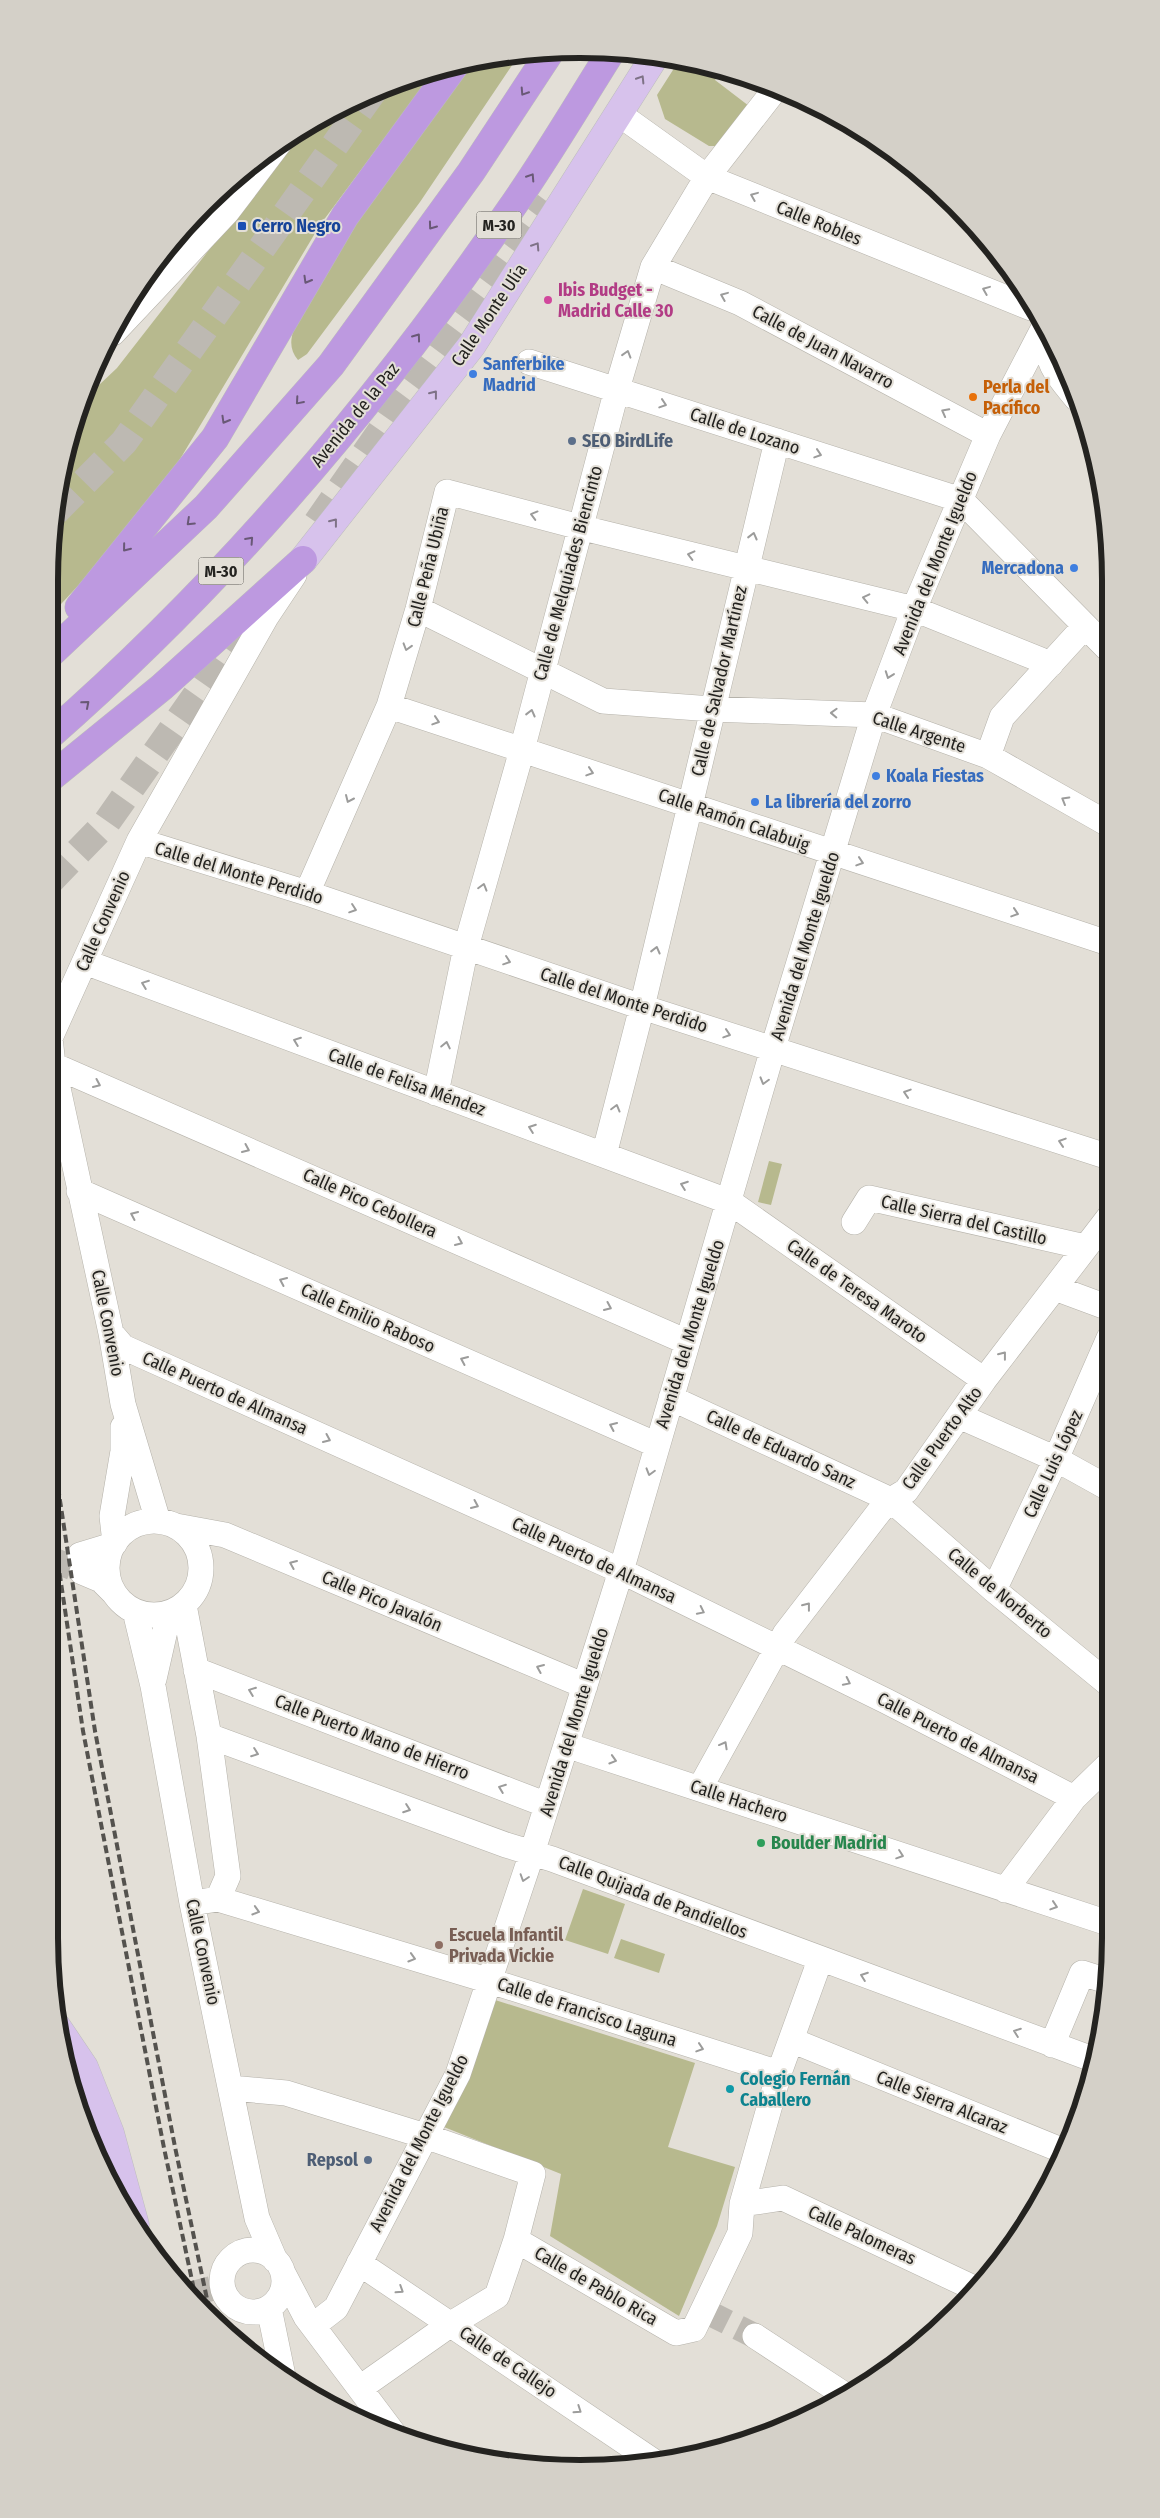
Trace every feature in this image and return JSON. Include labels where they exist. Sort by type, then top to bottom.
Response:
[{"type":"highway","points":[[58,647],[206,507],[331,365],[472,172],[545,59]]},
{"type":"highway","name":"Avenida de la Paz","points":[[58,728],[118,676],[249,542],[377,391],[510,210],[607,59]]},
{"type":"highway","points":[[58,634],[214,438],[345,216],[448,74]]},
{"type":"highway","points":[[58,772],[162,687],[303,560]]},
{"type":"main road","name":"Calle Monte Ulía","points":[[303,560],[472,344],[651,63]]},
{"type":"main road","points":[[69,2044],[84,2067],[101,2108],[110,2133],[128,2199]]},
{"type":"street","name":"Calle de Melquiades Biencinto","points":[[436,1093],[466,947],[522,750],[617,389],[653,267],[707,178],[772,94]]},
{"type":"street","name":"Calle Robles","points":[[619,114],[707,178],[1023,305]]},
{"type":"street","points":[[131,313],[227,212],[263,164]]},
{"type":"street","name":"Calle de Juan Navarro","points":[[653,267],[740,303],[988,435]]},
{"type":"street","name":"Avenida del Monte Igueldo","points":[[310,2321],[336,2308],[458,2074],[532,1853],[621,1571],[687,1342],[730,1202],[773,1048],[874,715],[914,609],[988,435],[1040,334]]},
{"type":"street","points":[[1046,344],[1052,368],[1064,383]]},
{"type":"street","name":"Calle de Lozano","points":[[529,362],[961,500]]},
{"type":"street","name":"Calle de Salvador Martínez","points":[[604,1155],[691,805],[776,441]]},
{"type":"street","name":"Calle Peña Ubiña","points":[[307,893],[389,706],[418,609],[447,492],[746,569],[914,609],[1051,664]]},
{"type":"street","points":[[961,500],[1102,643]]},
{"type":"street","name":"Calle Convenio","points":[[58,1021],[139,841],[266,618],[303,560]]},
{"type":"street","name":"Calle Argente","points":[[418,609],[603,701],[712,709],[874,715],[988,756],[1102,821]]},
{"type":"street","points":[[988,756],[1002,717],[1085,626]]},
{"type":"street","name":"Calle Ramón Calabuig","points":[[389,706],[691,805],[833,854],[1102,941]]},
{"type":"street","name":"Calle del Monte Perdido","points":[[139,841],[307,893],[642,1007],[1102,1155]]},
{"type":"street","name":"Calle de Felisa Méndez","points":[[85,962],[730,1202]]},
{"type":"street","name":"Calle Pico Cebollera","points":[[58,1067],[687,1342]]},
{"type":"street","name":"Calle Convenio","points":[[58,1089],[79,1191],[112,1333],[123,1404],[123,1451],[112,1516],[114,1544]]},
{"type":"street","name":"Calle Emilio Raboso","points":[[79,1191],[657,1445]]},
{"type":"street","name":"Calle Sierra del Castillo","points":[[854,1222],[869,1198],[1086,1247]]},
{"type":"street","name":"Calle de Teresa Maroto","points":[[730,1202],[984,1380]]},
{"type":"street","name":"Calle Puerto Alto","points":[[700,1788],[785,1634],[879,1512],[906,1491],[984,1380],[1102,1227]]},
{"type":"street","points":[[1055,1288],[1102,1305]]},
{"type":"street","name":"Calle Puerto de Almansa","points":[[112,1333],[123,1347],[621,1571],[1074,1798]]},
{"type":"street","name":"Calle Luis López","points":[[994,1590],[1056,1459],[1102,1354]]},
{"type":"street","name":"Calle de Eduardo Sanz","points":[[671,1398],[892,1500]]},
{"type":"street","name":"Calle Convenio","points":[[123,1404],[167,1524]]},
{"type":"street","points":[[959,1416],[1056,1459],[1102,1485]]},
{"type":"street","name":"Calle de Norberto","points":[[892,1500],[994,1590],[1102,1678]]},
{"type":"street","points":[[167,1524],[189,1536],[197,1548],[202,1564],[200,1579],[194,1594],[176,1609],[158,1615],[135,1611],[123,1604],[102,1580],[81,1564],[114,1544],[133,1526],[167,1524]]},
{"type":"street","name":"Calle Pico Javalón","points":[[167,1524],[226,1536],[585,1686]]},
{"type":"street","points":[[114,1544],[107,1569],[109,1582],[114,1593]]},
{"type":"street","name":"Calle Convenio","points":[[176,1609],[196,1670],[209,1736],[228,1876],[218,1899]]},
{"type":"street","points":[[153,1686],[176,1609]]},
{"type":"street","name":"Calle Convenio","points":[[135,1611],[153,1686],[192,1903],[256,2218],[279,2266],[310,2321],[386,2423]]},
{"type":"street","name":"Calle Puerto Mano de Hierro","points":[[196,1670],[547,1805]]},
{"type":"street","name":"Calle Quijada de Pandiellos","points":[[209,1736],[1088,2057]]},
{"type":"street","name":"Calle Hachero","points":[[566,1745],[1102,1921]]},
{"type":"street","points":[[1004,1890],[1074,1798],[1102,1773]]},
{"type":"street","name":"Calle de Francisco Laguna","points":[[192,1903],[218,1899],[490,1981],[779,2073]]},
{"type":"street","points":[[742,2204],[779,2073],[820,1960]]},
{"type":"street","points":[[1052,2045],[1082,1973],[1100,1979]]},
{"type":"street","name":"Calle Sierra Alcaraz","points":[[791,2040],[1058,2149]]},
{"type":"street","points":[[231,2088],[286,2093],[425,2136],[533,2174],[516,2240],[497,2296],[451,2324],[360,2388]]},
{"type":"street","name":"Calle Palomeras","points":[[742,2204],[783,2198],[970,2286]]},
{"type":"street","name":"Calle de Pablo Rica","points":[[516,2240],[676,2333],[694,2329],[705,2311],[740,2233],[742,2204]]},
{"type":"street","points":[[256,2218],[235,2255],[224,2269],[221,2286],[224,2296],[238,2309],[262,2325],[276,2342]]},
{"type":"street","points":[[235,2255],[245,2251],[256,2250],[266,2253],[279,2266],[283,2290],[271,2306],[282,2366]]},
{"type":"street","name":"Calle de Callejo","points":[[359,2263],[646,2456]]},
{"type":"street","points":[[238,2309],[248,2312],[271,2306],[310,2321]]},
{"type":"street","points":[[755,2336],[839,2391]]},
{"type":"green space","points":[[514,62],[420,202],[307,354],[298,360],[292,349],[291,339],[296,322],[309,293],[326,265],[469,70]]},
{"type":"green space","points":[[675,67],[718,76],[715,80],[749,106],[717,146],[709,146],[665,119],[657,95]]},
{"type":"green space","points":[[428,80],[320,225],[152,506],[58,607],[59,546],[62,512],[75,445],[93,391],[117,368],[290,146],[349,111],[380,97]]},
{"type":"green space","points":[[769,1161],[782,1164],[771,1205],[758,1202]]},
{"type":"green space","points":[[583,1889],[625,1904],[608,1954],[565,1940]]},
{"type":"green space","points":[[621,1939],[665,1954],[659,1973],[614,1958]]},
{"type":"green space","points":[[492,1999],[695,2063],[668,2147],[735,2167],[717,2226],[679,2316],[550,2236],[561,2174],[444,2127]]},
{"type":"tunnel","points":[[64,503],[124,442],[364,104]]},
{"type":"tunnel","points":[[317,523],[395,411],[549,203]]},
{"type":"tunnel","points":[[58,873],[107,822],[257,609]]},
{"type":"tunnel","points":[[58,1562],[82,1572]]},
{"type":"tunnel","points":[[196,2292],[221,2286]]},
{"type":"tunnel","points":[[705,2311],[755,2336]]},
{"type":"railway","points":[[58,1487],[95,1731],[175,2147],[208,2304]]},
{"type":"railway","points":[[58,1563],[83,1731],[164,2148],[194,2290]]},
{"type":"place","name":"Cerro Negro","points":[[242,226]]},
{"type":"place","name":"Ibis Budget - Madrid Calle 30","points":[[548,300]]},
{"type":"place","name":"Sanferbike Madrid","points":[[473,374]]},
{"type":"place","name":"Perla del Pacífico","points":[[973,397]]},
{"type":"place","name":"SEO BirdLife","points":[[572,441]]},
{"type":"place","name":"Mercadona","points":[[1074,568]]},
{"type":"place","name":"Koala Fiestas","points":[[876,776]]},
{"type":"place","name":"La librería del zorro","points":[[755,802]]},
{"type":"place","name":"Boulder Madrid","points":[[761,1843]]},
{"type":"place","name":"Escuela Infantil Privada Vickie","points":[[439,1945]]},
{"type":"place","name":"Colegio Fernán Caballero","points":[[730,2089]]},
{"type":"place","name":"Repsol","points":[[368,2160]]}]
